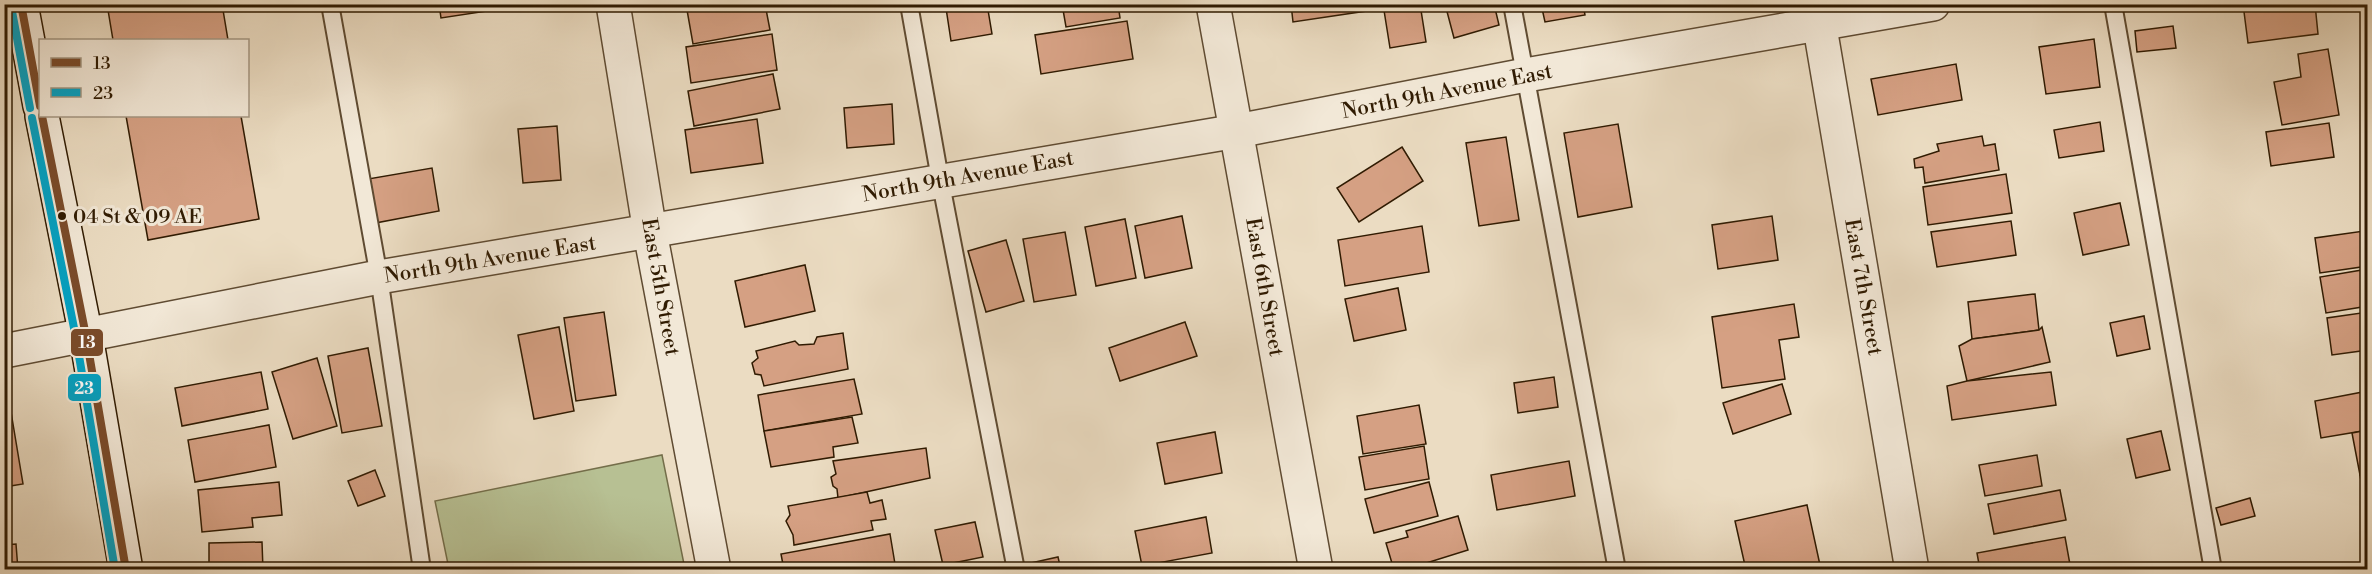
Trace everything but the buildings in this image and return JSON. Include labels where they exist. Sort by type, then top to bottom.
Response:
[{"type":"street","name":"East 5th Street","points":[[613,4],[651,232],[714,570]]},
{"type":"street","name":"East 6th Street","points":[[1213,4],[1316,570]]},
{"type":"street","name":"North 9th Avenue East","points":[[4,351],[379,277],[1237,131],[1818,15],[1933,4]]},
{"type":"street","points":[[16,8],[39,102]]},
{"type":"street","name":"East 7th Street","points":[[1818,15],[1911,570]]},
{"type":"street","points":[[42,117],[86,336],[126,570]]},
{"type":"lane","points":[[330,4],[379,277],[422,570]]},
{"type":"lane","points":[[909,4],[940,180],[1016,570]]},
{"type":"lane","points":[[1512,4],[1617,570]]},
{"type":"lane","points":[[2113,4],[2213,570]]},
{"type":"green space","points":[[662,455],[685,569],[449,569],[435,501]]},
{"type":"transit line","name":"13","points":[[21,4],[39,101]]},
{"type":"transit line","name":"23","points":[[11,6],[30,108]]},
{"type":"transit line","name":"13","points":[[42,117],[86,336],[126,570]]},
{"type":"transit line","name":"23","points":[[32,118],[76,338],[115,570]]},
{"type":"place","name":"04 St & 09 AE","points":[[62,216]]}]
